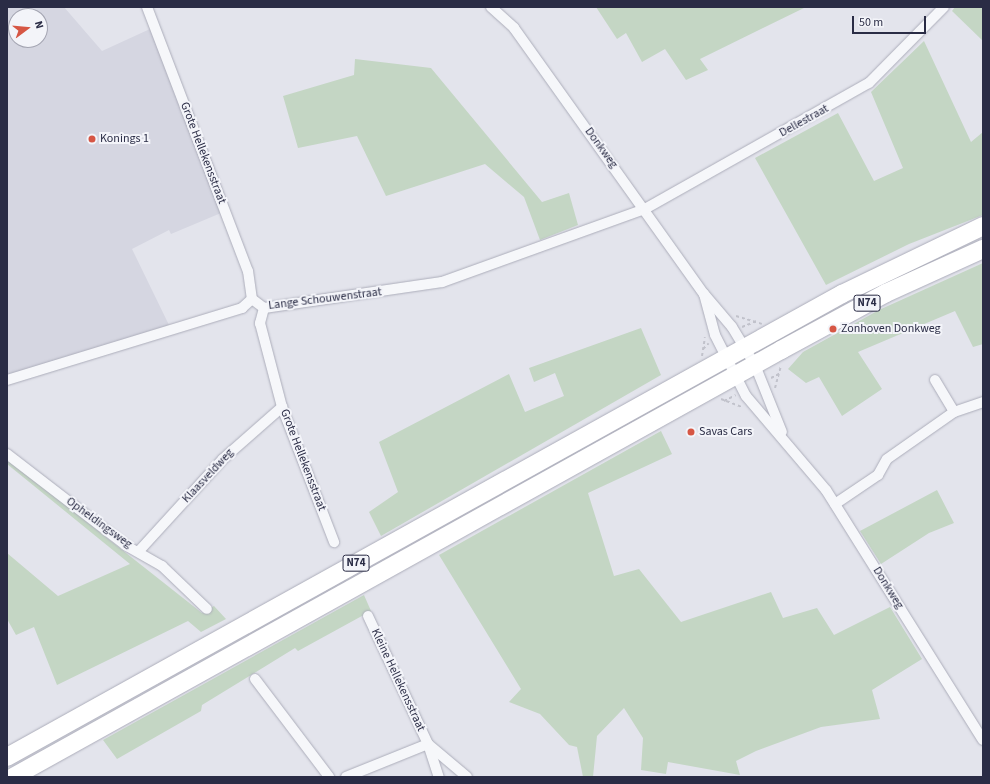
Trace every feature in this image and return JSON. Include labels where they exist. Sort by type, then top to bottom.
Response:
[{"type":"highway","name":"N74","points":[[7,757],[767,334],[906,261],[983,226]]},
{"type":"highway","name":"N74","points":[[13,777],[886,293],[983,248]]},
{"type":"street","name":"Grote Hellekensstraat","points":[[147,7],[248,271],[252,299]]},
{"type":"street","name":"Donkweg","points":[[491,7],[514,28],[645,209],[704,294],[745,347],[755,365],[786,441]]},
{"type":"street","name":"Dellestraat","points":[[645,209],[869,82],[944,7]]},
{"type":"street","name":"Lange Schouwenstraat","points":[[7,380],[242,308],[252,299],[264,308],[442,282],[645,209]]},
{"type":"street","name":"Donkweg","points":[[704,294],[725,358],[754,408],[786,441],[835,504],[983,740]]},
{"type":"street","name":"Grote Hellekensstraat","points":[[264,308],[260,323],[282,407],[334,542]]},
{"type":"street","points":[[935,380],[954,412]]},
{"type":"street","points":[[835,504],[878,475],[887,458],[954,412],[983,402]]},
{"type":"street","name":"Klaasveldweg","points":[[139,551],[223,459],[282,407]]},
{"type":"street","name":"Opheldingsweg","points":[[7,454],[125,545],[139,551],[162,566],[206,609]]},
{"type":"street","name":"Kleine Hellekensstraat","points":[[368,616],[428,744],[439,777]]},
{"type":"street","points":[[255,679],[329,777]]},
{"type":"street","name":"Kleine Hellekensstraat","points":[[346,777],[428,744]]},
{"type":"street","name":"Kleine Hellekensstraat","points":[[428,744],[467,777]]},
{"type":"path","points":[[733,314],[758,321],[767,334]]},
{"type":"path","points":[[704,332],[704,370]]},
{"type":"path","points":[[775,396],[782,363],[777,353]]},
{"type":"shaded area","points":[[7,7],[64,7],[102,51],[150,29],[221,213],[171,234],[169,230],[132,249],[169,325],[7,376]]},
{"type":"green space","points":[[596,7],[806,7],[700,59],[708,70],[686,80],[665,49],[642,62],[626,33],[617,39]]},
{"type":"green space","points":[[955,7],[983,7],[983,41],[952,11]]},
{"type":"green space","points":[[924,41],[971,142],[983,132],[983,215],[909,244],[826,285],[755,158],[838,113],[874,181],[903,168],[871,92]]},
{"type":"green space","points":[[355,59],[431,68],[542,202],[569,193],[578,225],[540,240],[524,197],[485,164],[386,196],[357,136],[298,148],[283,96],[354,75]]},
{"type":"green space","points":[[983,263],[983,344],[973,347],[955,311],[858,352],[882,389],[842,416],[819,377],[806,383],[788,369],[803,352],[879,310]]},
{"type":"green space","points":[[641,328],[661,375],[381,536],[369,512],[398,492],[379,442],[509,374],[525,412],[564,396],[555,373],[534,382],[529,368]]},
{"type":"green space","points":[[661,431],[672,454],[588,493],[614,576],[639,569],[681,622],[771,592],[783,618],[817,608],[834,635],[890,607],[922,659],[872,690],[880,719],[821,727],[756,751],[736,761],[740,775],[668,762],[666,774],[641,770],[643,738],[624,708],[597,736],[593,777],[583,777],[577,747],[569,745],[540,714],[509,702],[521,689],[439,555]]},
{"type":"green space","points":[[7,459],[202,613],[214,606],[226,619],[201,632],[188,621],[57,685],[34,627],[16,635],[7,619],[7,553],[58,596],[130,564],[7,464]]},
{"type":"green space","points":[[937,490],[954,523],[929,533],[881,564],[860,531]]},
{"type":"green space","points":[[364,595],[371,611],[298,651],[295,648],[202,705],[201,711],[117,759],[103,740]]},
{"type":"place","name":"Konings 1","points":[[92,139]]},
{"type":"place","name":"Zonhoven Donkweg","points":[[833,329]]},
{"type":"place","name":"Savas Cars","points":[[691,432]]}]
